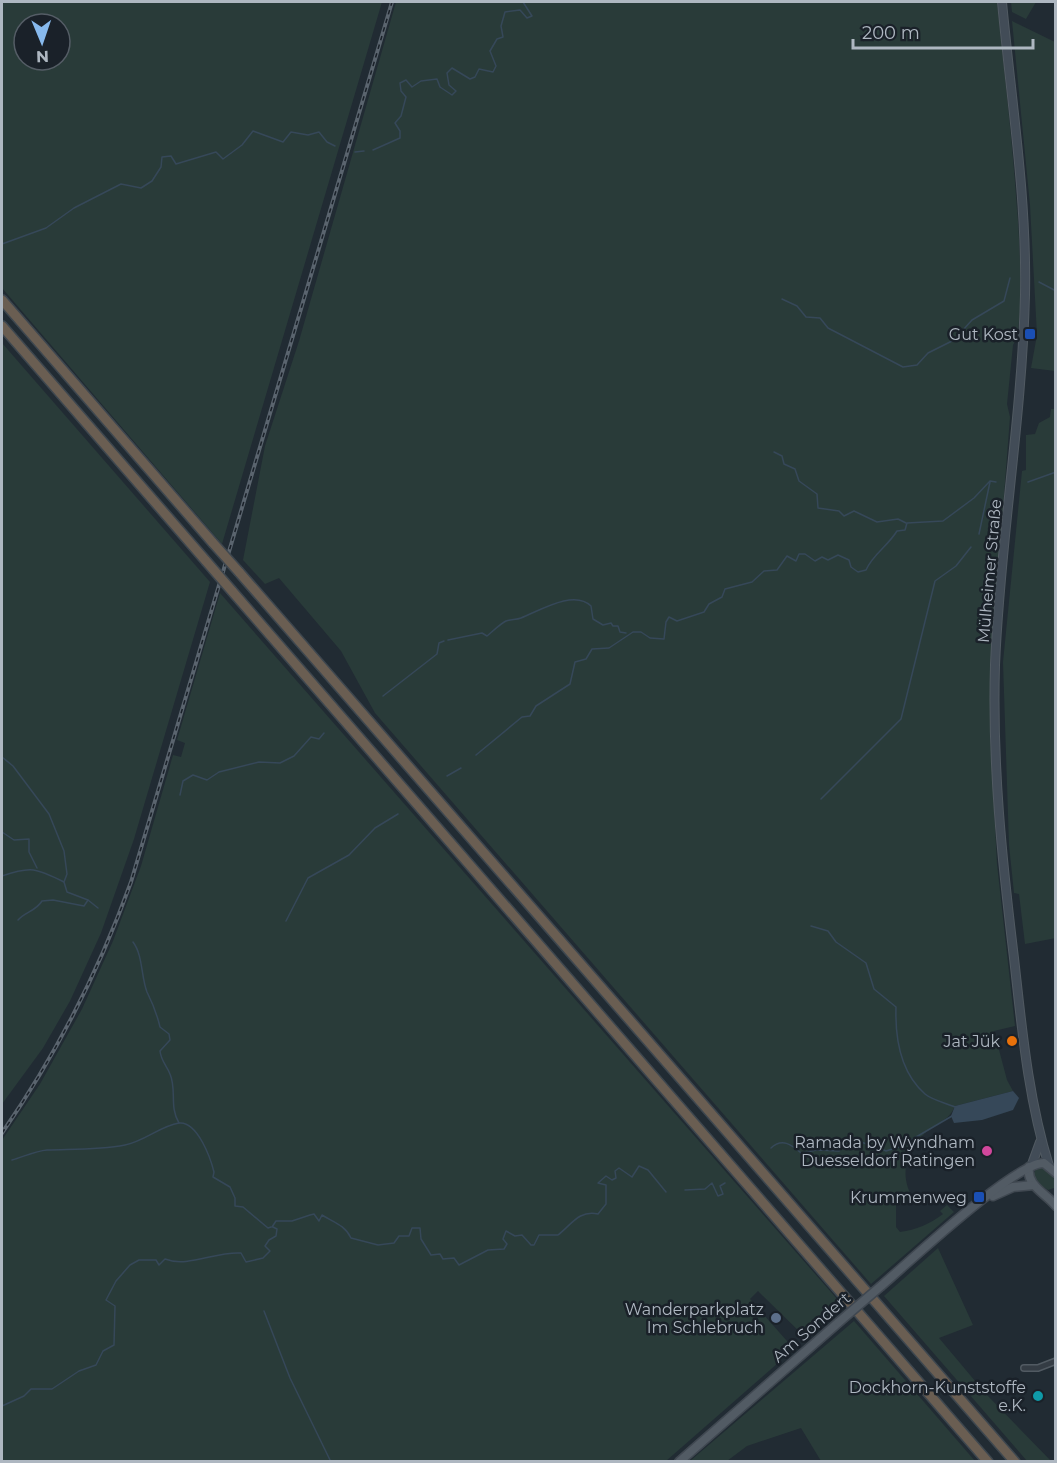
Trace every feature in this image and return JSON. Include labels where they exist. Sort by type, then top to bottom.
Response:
[{"type":"highway","points":[[2,300],[1015,1461]]},
{"type":"highway","points":[[2,326],[988,1461]]},
{"type":"main road","name":"Mülheimer Straße","points":[[1002,2],[1022,203],[1025,293],[997,642],[995,754],[1000,849],[1020,1025],[1040,1142],[1052,1170]]},
{"type":"main road","name":"Mülheimer Straße","points":[[1030,1166],[1040,1142]]},
{"type":"main road","points":[[1052,1170],[1044,1163],[1030,1166],[1029,1178],[1056,1206]]},
{"type":"main road","name":"Am Sondert","points":[[679,1461],[975,1203],[1030,1166]]},
{"type":"main road","name":"Am Sondert","points":[[962,1216],[1013,1187],[1034,1185]]},
{"type":"main road","points":[[1044,1193],[1056,1191]]},
{"type":"street","points":[[1024,1368],[1038,1368],[1056,1361]]},
{"type":"shaded area","points":[[2,2],[382,2],[222,544],[2,288]]},
{"type":"shaded area","points":[[396,2],[997,2],[1015,181],[1020,285],[1019,323],[1013,345],[1007,404],[1010,417],[991,664],[990,730],[997,864],[1015,1026],[994,1031],[1007,1080],[1013,1091],[955,1106],[946,1119],[917,1141],[906,1166],[907,1184],[915,1201],[896,1205],[896,1227],[900,1232],[923,1226],[943,1214],[940,1211],[947,1205],[954,1212],[871,1284],[375,713],[341,651],[279,578],[265,584],[243,560],[265,446],[299,341]]},
{"type":"shaded area","points":[[1011,2],[1036,2],[1026,19],[1012,12]]},
{"type":"shaded area","points":[[1012,21],[1055,42],[1055,371],[1031,368],[1037,335],[1030,205]]},
{"type":"shaded area","points":[[2,343],[210,582],[134,839],[101,933],[70,1001],[43,1048],[2,1104]]},
{"type":"shaded area","points":[[1051,409],[1056,409],[1056,938],[1025,944],[1019,894],[1014,893],[1009,845],[1003,662],[1022,471],[1026,470],[1026,435],[1035,434],[1039,423],[1050,417]]},
{"type":"shaded area","points":[[220,593],[844,1307],[806,1338],[758,1291],[750,1299],[794,1349],[666,1461],[2,1461],[2,1140],[40,1084],[82,1009],[113,941],[141,866],[173,755],[181,757],[185,743],[177,740]]},
{"type":"shaded area","points":[[1037,1167],[1045,1167],[1055,1180],[1054,1188],[1048,1190],[1039,1184],[1033,1175]]},
{"type":"shaded area","points":[[938,1248],[973,1325],[939,1338],[986,1394],[1051,1461],[1027,1461],[884,1296]]},
{"type":"shaded area","points":[[854,1321],[975,1461],[821,1461],[801,1428],[747,1446],[727,1461],[690,1461]]},
{"type":"water","points":[[1013,1091],[1019,1098],[1013,1110],[982,1120],[954,1123],[951,1116],[955,1106]]},
{"type":"waterway","points":[[373,150],[400,138],[400,131],[395,123],[401,116],[406,97],[401,91],[400,83],[406,80],[412,87],[421,81],[437,79],[440,87],[452,95],[456,91],[449,85],[447,73],[452,68],[470,79],[475,77],[479,69],[493,72],[496,66],[490,51],[497,39],[503,37],[501,26],[505,12],[520,10],[527,18],[532,16],[523,2]]},
{"type":"waterway","points":[[2,244],[46,228],[74,208],[121,184],[141,188],[152,181],[161,167],[162,157],[171,156],[176,164],[216,152],[223,159],[242,145],[253,131],[283,142],[291,132],[308,135],[319,132],[327,142],[335,146]]},
{"type":"waterway","points":[[355,152],[364,151]]},
{"type":"waterway","points":[[782,299],[797,306],[806,317],[820,318],[828,328],[903,367],[917,365],[928,353],[954,340],[972,320],[1004,301],[1010,278]]},
{"type":"waterway","points":[[1039,282],[1056,291]]},
{"type":"waterway","points":[[774,452],[782,456],[784,464],[795,469],[799,481],[817,494],[818,508],[839,511],[844,516],[854,511],[877,522],[898,519],[906,523]]},
{"type":"waterway","points":[[1028,482],[1056,472]]},
{"type":"waterway","points":[[476,755],[522,717],[530,716],[536,706],[570,684],[575,662],[586,659],[592,649],[609,648],[633,632],[641,632],[650,638],[664,639],[666,622],[669,617],[677,621],[704,612],[709,604],[722,597],[725,589],[752,582],[764,571],[777,570],[787,556],[796,561],[799,554],[805,554],[815,561],[822,557],[828,560],[838,555],[849,560],[851,567],[858,572],[866,570],[872,559],[897,531],[905,530],[907,523],[943,521],[974,498],[990,481],[996,482]]},
{"type":"waterway","points":[[979,534],[990,482]]},
{"type":"waterway","points":[[821,799],[901,719],[935,581],[956,566],[971,547]]},
{"type":"waterway","points":[[448,640],[482,633],[487,636],[506,621],[521,618],[566,600],[584,601],[591,606],[593,619],[603,625],[611,623],[613,626],[618,626],[620,632],[626,633]]},
{"type":"waterway","points":[[383,696],[437,654],[439,643],[444,641]]},
{"type":"waterway","points":[[180,795],[183,781],[193,775],[207,780],[219,772],[259,762],[280,763],[294,756],[311,737],[319,739],[324,733]]},
{"type":"waterway","points":[[2,757],[13,766],[49,814],[64,851],[67,874],[64,882]]},
{"type":"waterway","points":[[447,776],[461,768]]},
{"type":"waterway","points":[[286,921],[308,878],[349,855],[375,828],[398,814]]},
{"type":"waterway","points":[[2,832],[14,840],[29,839],[29,852],[37,868]]},
{"type":"waterway","points":[[2,876],[27,870],[40,871],[64,882],[67,892],[88,900],[98,908]]},
{"type":"waterway","points":[[18,920],[42,901],[53,900],[84,906],[88,900]]},
{"type":"waterway","points":[[811,926],[828,931],[836,942],[866,963],[874,989],[896,1007],[898,1042],[910,1075],[925,1094],[955,1107]]},
{"type":"waterway","points":[[133,942],[139,953],[145,986],[160,1027],[169,1034],[170,1040],[160,1051],[172,1080],[174,1111],[179,1123]]},
{"type":"waterway","points":[[771,1148],[783,1143],[801,1153],[817,1150],[839,1151],[848,1140],[853,1138],[886,1151],[899,1147],[952,1116]]},
{"type":"waterway","points":[[12,1160],[43,1151],[96,1149],[125,1145],[172,1125],[186,1124],[198,1134],[207,1151],[214,1172],[213,1177],[230,1187],[235,1198],[235,1206],[243,1207],[268,1228],[271,1227]]},
{"type":"waterway","points":[[272,1227],[276,1221],[292,1221],[314,1214],[319,1221],[322,1215],[342,1227],[351,1238],[378,1245],[394,1243],[399,1236],[409,1236],[412,1228],[420,1228],[421,1239],[431,1255],[440,1254],[443,1259],[454,1258],[459,1265],[488,1250],[504,1249],[507,1244],[503,1239],[506,1231],[515,1236],[522,1235],[531,1245],[534,1245],[539,1235],[558,1235],[581,1216],[591,1213],[598,1214],[606,1204],[606,1185],[598,1183],[606,1176],[612,1180],[616,1178],[615,1171],[619,1168],[632,1177],[639,1166],[648,1170],[666,1192]]},
{"type":"waterway","points":[[685,1190],[705,1189],[712,1183],[718,1196],[723,1194],[720,1186],[725,1183]]},
{"type":"waterway","points":[[2,1406],[24,1396],[31,1389],[52,1389],[79,1371],[96,1365],[103,1351],[114,1345],[115,1306],[106,1300],[116,1281],[130,1265],[139,1260],[156,1260],[159,1265],[165,1259],[183,1262],[231,1253],[241,1253],[246,1262],[263,1258],[270,1251],[265,1246],[276,1236],[277,1229],[273,1227]]},
{"type":"waterway","points":[[264,1311],[290,1378],[331,1462]]},
{"type":"railway","points":[[2,1133],[75,1012],[105,948],[131,882],[392,2]]},
{"type":"place","name":"Gut Kost","points":[[1030,334]]},
{"type":"place","name":"Jat Jük","points":[[1012,1041]]},
{"type":"place","name":"Ramada by Wyndham Duesseldorf Ratingen","points":[[987,1151]]},
{"type":"place","name":"Krummenweg","points":[[979,1197]]},
{"type":"place","name":"Wanderparkplatz Im Schlebruch","points":[[776,1318]]},
{"type":"place","name":"Dockhorn-Kunststoffe e.K.","points":[[1038,1396]]}]
